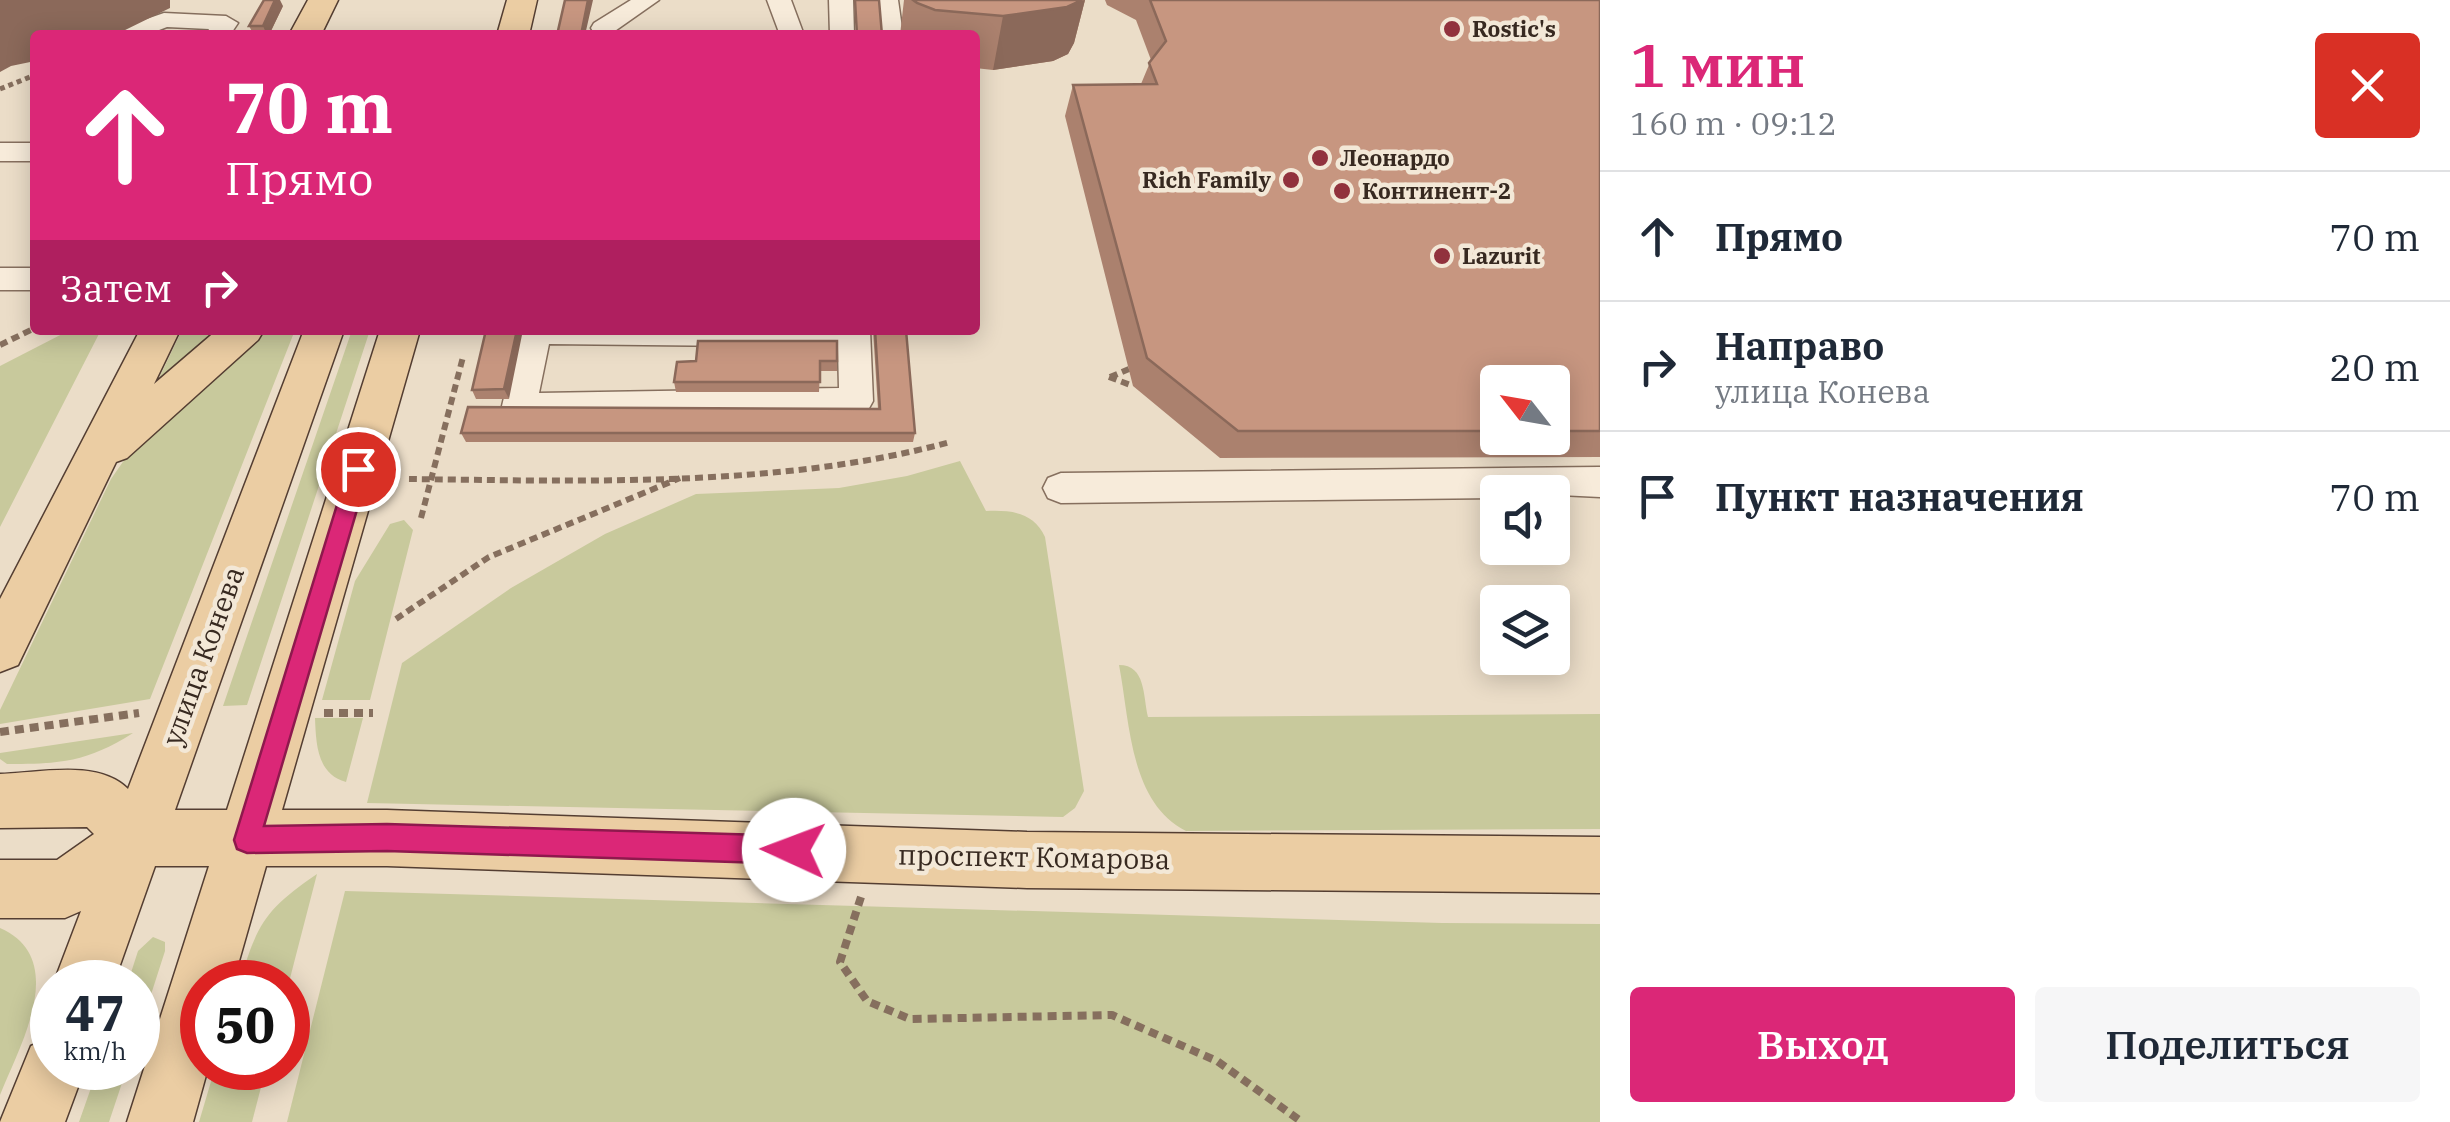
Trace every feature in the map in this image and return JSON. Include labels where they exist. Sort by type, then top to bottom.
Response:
[{"type":"main road","points":[[307,30],[322,0]]},
{"type":"main road","points":[[514,30],[522,0]]},
{"type":"main road","points":[[0,649],[158,335]]},
{"type":"main road","points":[[95,460],[238,335]]},
{"type":"main road","name":"улица Конева","points":[[92,960],[322,335]]},
{"type":"main road","points":[[160,1122],[398,335]]},
{"type":"main road","points":[[0,801],[99,800],[137,838],[65,889],[0,889]]},
{"type":"main road","name":"проспект Комарова","points":[[137,838],[349,839],[868,852],[1027,860],[1600,865]]},
{"type":"main road","points":[[32,1122],[44,1090]]},
{"type":"lane","points":[[602,30],[610,0]]},
{"type":"lane","points":[[603,30],[647,0]]},
{"type":"lane","points":[[779,0],[790,30]]},
{"type":"lane","points":[[841,0],[842,30]]},
{"type":"lane","points":[[886,0],[889,30]]},
{"type":"lane","points":[[137,30],[164,20],[220,18]]},
{"type":"lane","points":[[0,279],[30,279]]},
{"type":"lane","points":[[534,335],[507,406],[856,401],[854,335]]},
{"type":"lane","points":[[1060,488],[1599,484]]},
{"type":"path","points":[[0,89],[30,77]]},
{"type":"path","points":[[0,345],[30,330]]},
{"type":"path","points":[[421,518],[463,357]]},
{"type":"path","points":[[1129,368],[1109,377],[1133,386]]},
{"type":"path","points":[[409,479],[686,476],[872,463],[950,442]]},
{"type":"path","points":[[396,619],[489,557],[686,476]]},
{"type":"path","points":[[0,732],[145,712]]},
{"type":"path","points":[[321,714],[373,713]]},
{"type":"path","points":[[868,852],[868,875],[840,962],[867,1001],[910,1019],[1112,1015],[1217,1061],[1302,1122]]},
{"type":"green space","points":[[60,335],[98,335],[0,527],[0,366]]},
{"type":"green space","points":[[180,335],[221,335],[148,401]]},
{"type":"green space","points":[[252,335],[293,335],[150,699],[0,724],[0,710],[111,479],[127,456]]},
{"type":"green space","points":[[350,335],[368,335],[247,705],[223,706]]},
{"type":"green space","points":[[960,461],[986,511],[1021,514],[1035,522],[1045,537],[1084,791],[1075,808],[1063,817],[367,803],[402,663],[511,588],[605,534],[696,494],[839,488],[907,476]]},
{"type":"green space","points":[[404,520],[413,530],[370,700],[322,700],[355,581],[390,524]]},
{"type":"green space","points":[[1119,665],[1128,666],[1139,676],[1148,717],[1600,714],[1600,829],[1186,831],[1167,818],[1143,780],[1135,758]]},
{"type":"green space","points":[[315,718],[363,718],[346,782],[329,772],[320,757]]},
{"type":"green space","points":[[133,733],[102,750],[73,759],[7,764],[0,759],[0,753]]},
{"type":"green space","points":[[317,874],[295,960],[247,960],[258,931],[286,897]]},
{"type":"green space","points":[[345,891],[1442,923],[1600,924],[1600,1122],[287,1122],[295,1090],[310,1090],[310,1030]]},
{"type":"green space","points":[[0,928],[21,942],[32,960],[30,1018],[0,1095]]},
{"type":"green space","points":[[153,937],[165,942],[160,967],[160,960],[135,960],[138,951]]},
{"type":"green space","points":[[90,1090],[120,1090],[109,1122],[79,1122]]},
{"type":"green space","points":[[208,1090],[260,1090],[252,1122],[199,1122]]},
{"type":"building","points":[[264,0],[275,0],[263,26],[249,26]]},
{"type":"building","points":[[565,0],[588,0],[582,30],[558,30]]},
{"type":"building","points":[[855,0],[879,0],[882,30],[857,30]]},
{"type":"building","points":[[913,0],[1082,0],[1067,7],[1003,16],[935,10]]},
{"type":"building","name":"Континент-2","points":[[1150,0],[1600,0],[1600,431],[1570,431],[1570,365],[1480,365],[1480,431],[1238,431],[1147,358],[1073,85],[1157,84],[1149,63],[1166,41]]},
{"type":"building","points":[[485,335],[516,335],[504,389],[472,390]]},
{"type":"building","points":[[875,335],[906,335],[915,433],[461,433],[468,407],[880,409]]},
{"type":"building","points":[[698,341],[837,341],[837,361],[820,361],[820,382],[674,382],[677,362],[696,361]]},
{"type":"place","name":"Rostic's","points":[[1452,29]]},
{"type":"place","name":"Леонардо","points":[[1320,158]]},
{"type":"place","name":"Rich Family","points":[[1291,180]]},
{"type":"place","name":"Континент-2","points":[[1342,191]]},
{"type":"place","name":"Lazurit","points":[[1442,256]]},
{"type":"route","points":[[358,469],[247,840],[387,838],[794,850]]}]
